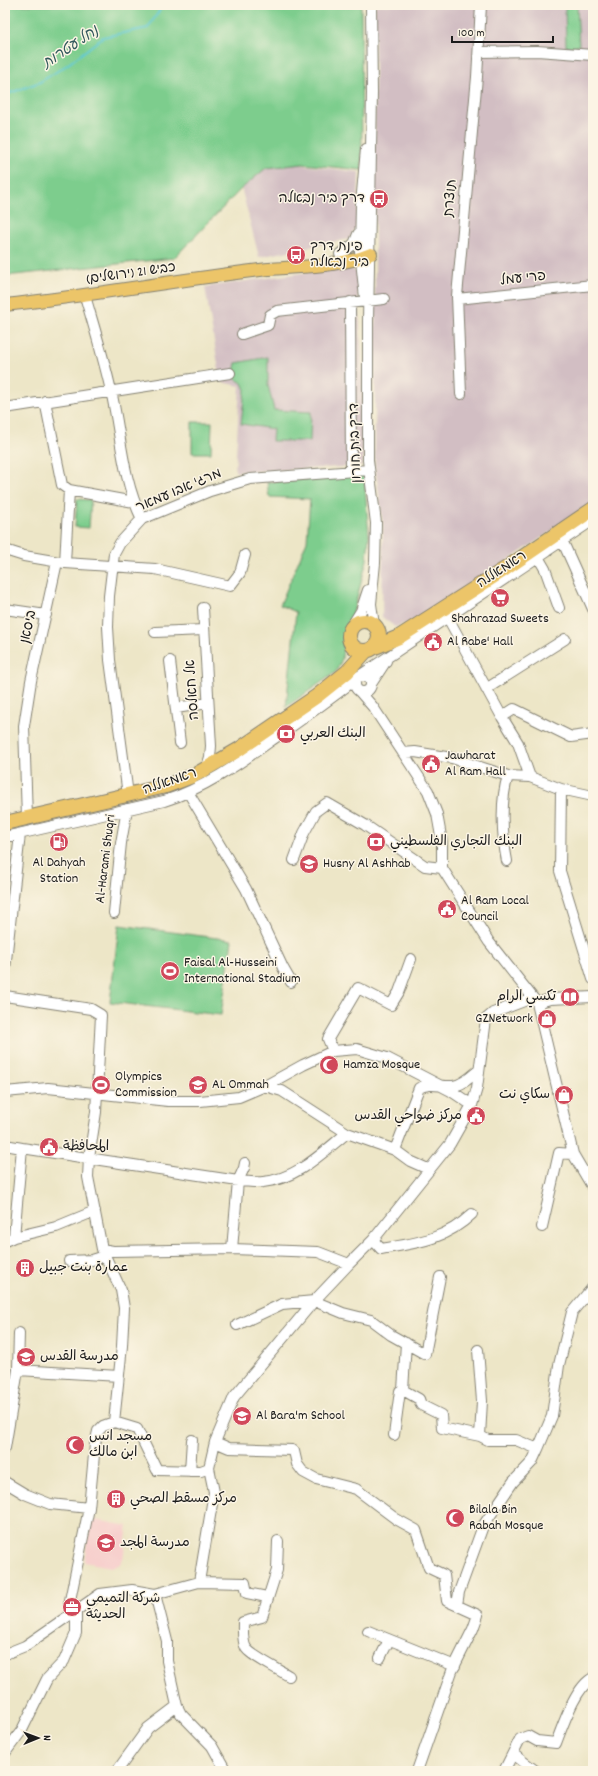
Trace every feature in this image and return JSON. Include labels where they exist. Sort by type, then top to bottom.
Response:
[{"type":"highway","name":"ראמאללה","points":[[5,823],[127,802],[206,770],[238,750],[334,682],[370,649],[399,637],[505,569],[593,509]]},
{"type":"highway","points":[[365,621],[376,627],[379,638],[370,649],[356,650],[350,642],[348,634],[351,627],[365,621]]},
{"type":"highway","name":"ראמאללה","points":[[376,627],[393,633],[409,630]]},
{"type":"highway","name":"ראמאללה","points":[[334,682],[345,667],[348,659],[350,642]]},
{"type":"main road","name":"כביש 21 (ירושלים)","points":[[5,306],[85,296],[363,254]]},
{"type":"street","name":"דרך בית חורון","points":[[367,300],[362,274],[372,93],[371,5]]},
{"type":"street","name":"תוצרת","points":[[461,394],[457,299],[482,5]]},
{"type":"street","points":[[479,52],[537,52],[593,55]]},
{"type":"street","name":"דרך בית חורון","points":[[372,93],[360,229],[368,322],[368,470],[376,523],[375,563],[371,604],[376,627]]},
{"type":"street","points":[[360,229],[354,244],[338,258],[362,274]]},
{"type":"street","name":"פרי עמל","points":[[457,299],[593,285]]},
{"type":"street","points":[[85,296],[111,391],[121,446],[134,502],[142,519]]},
{"type":"street","points":[[242,334],[268,325],[270,315],[277,310],[384,299]]},
{"type":"street","points":[[350,302],[351,472]]},
{"type":"street","points":[[5,408],[230,373]]},
{"type":"street","points":[[45,401],[62,485],[69,490],[134,502]]},
{"type":"street","name":"מרג' אבו עמאר","points":[[127,802],[110,660],[109,596],[114,554],[120,543],[142,519],[210,491],[235,483],[250,479],[368,470]]},
{"type":"street","name":"ביסאן","points":[[27,818],[24,726],[31,681],[46,615],[61,562],[69,490]]},
{"type":"street","points":[[5,837],[20,834],[127,802],[164,802],[188,792],[242,761],[329,700],[357,678],[593,520]]},
{"type":"street","points":[[562,540],[593,609]]},
{"type":"street","points":[[5,550],[24,556],[61,562],[155,569],[230,586],[240,573],[245,555]]},
{"type":"street","points":[[538,557],[545,569],[559,608]]},
{"type":"street","name":"דרך בית חורון","points":[[351,627],[361,611],[375,563]]},
{"type":"street","name":"אל חאלסה","points":[[202,608],[211,746],[210,757],[206,770]]},
{"type":"street","points":[[5,609],[46,615]]},
{"type":"street","points":[[448,618],[486,689],[518,743],[530,777]]},
{"type":"street","points":[[155,632],[204,630]]},
{"type":"street","points":[[486,689],[565,639]]},
{"type":"street","points":[[329,700],[344,694],[366,692],[380,669],[394,654]]},
{"type":"street","points":[[170,661],[180,743]]},
{"type":"street","points":[[357,678],[366,676],[370,680],[375,706],[386,727]]},
{"type":"street","points":[[357,678],[355,687],[373,707],[428,791],[437,814],[442,842],[442,868],[489,942],[534,1001],[573,1154],[593,1188]]},
{"type":"street","points":[[176,708],[208,703]]},
{"type":"street","points":[[502,717],[514,709],[571,737],[593,734]]},
{"type":"street","points":[[403,753],[415,752],[452,758],[508,776],[530,777],[561,789],[593,796]]},
{"type":"street","points":[[507,861],[504,844],[504,787],[508,776]]},
{"type":"street","points":[[561,789],[560,871],[593,979]]},
{"type":"street","points":[[188,792],[246,889],[291,982]]},
{"type":"street","name":"Al-Harami Shuqri","points":[[114,912],[127,802]]},
{"type":"street","points":[[294,860],[304,833],[316,811],[327,803],[365,826],[425,866],[442,868]]},
{"type":"street","points":[[5,969],[8,918],[20,834]]},
{"type":"street","points":[[334,1051],[328,1039],[358,988],[391,1005],[399,992],[411,959]]},
{"type":"street","points":[[5,996],[92,1009],[101,1015],[96,1112],[89,1158],[88,1177],[103,1253],[121,1290],[124,1308],[122,1346],[114,1422]]},
{"type":"street","points":[[199,1582],[214,1492],[208,1468],[216,1442],[234,1397],[314,1301],[373,1240],[450,1144],[472,1104],[477,1088],[486,1019],[493,1013],[534,1001],[593,997]]},
{"type":"street","points":[[5,1092],[48,1088],[168,1101],[200,1101],[239,1097],[265,1086],[303,1065],[334,1051],[357,1049],[387,1058],[472,1104]]},
{"type":"street","points":[[395,1150],[419,1088],[425,1085],[437,1084],[454,1086],[465,1081],[479,1070]]},
{"type":"street","points":[[265,1086],[282,1091],[347,1133],[395,1150],[410,1161],[428,1170]]},
{"type":"street","points":[[5,1145],[238,1181],[263,1182],[285,1177],[311,1163],[347,1133]]},
{"type":"street","points":[[22,1148],[9,1239],[56,1227],[95,1211]]},
{"type":"street","points":[[542,1227],[559,1153],[573,1154]]},
{"type":"street","points":[[232,1249],[238,1181],[245,1163]]},
{"type":"street","points":[[373,1240],[381,1249],[426,1242],[461,1225],[472,1214]]},
{"type":"street","points":[[69,1261],[92,1260],[103,1253],[113,1251],[232,1249],[318,1252],[349,1264]]},
{"type":"street","points":[[237,1325],[282,1304],[314,1301],[343,1313],[371,1320],[425,1354],[440,1276]]},
{"type":"street","points":[[457,1605],[459,1592],[483,1526],[514,1482],[532,1462],[538,1449],[552,1416],[559,1365],[572,1312],[593,1287]]},
{"type":"street","points":[[5,1448],[18,1370],[19,1333]]},
{"type":"street","points":[[394,1435],[400,1391],[403,1390],[406,1343]]},
{"type":"street","points":[[478,1350],[482,1401],[480,1436]]},
{"type":"street","points":[[18,1370],[119,1376]]},
{"type":"street","points":[[403,1390],[419,1398],[421,1405],[441,1415],[442,1428],[480,1436],[488,1440],[516,1440],[538,1449]]},
{"type":"street","points":[[5,1753],[22,1730],[47,1679],[64,1661],[76,1633],[76,1613],[69,1605],[89,1508],[95,1444],[98,1430],[103,1426],[114,1422],[137,1429],[157,1470],[201,1471],[208,1468]]},
{"type":"street","points":[[190,1471],[192,1440]]},
{"type":"street","points":[[216,1442],[229,1448],[294,1451],[297,1464],[303,1472],[316,1479],[356,1489],[396,1519],[416,1530],[429,1568],[444,1575],[447,1601],[478,1615],[455,1666],[417,1771]]},
{"type":"street","points":[[5,1482],[25,1494],[50,1504],[89,1508]]},
{"type":"street","points":[[278,1541],[277,1570],[267,1597],[262,1617],[243,1622],[243,1635],[246,1648],[254,1655],[289,1676]]},
{"type":"street","points":[[5,1654],[25,1646],[76,1613],[100,1594],[132,1590],[155,1594],[199,1582],[245,1583],[247,1593],[267,1597]]},
{"type":"street","points":[[155,1594],[167,1641],[167,1661],[176,1706],[181,1714],[212,1746],[226,1771]]},
{"type":"street","points":[[368,1631],[455,1666]]},
{"type":"street","points":[[380,1658],[390,1640]]},
{"type":"street","points":[[504,1771],[520,1739],[528,1736],[537,1741],[556,1743],[581,1689],[588,1680],[593,1678]]},
{"type":"street","points":[[117,1771],[148,1728],[176,1706]]},
{"type":"street","points":[[513,1754],[536,1771]]},
{"type":"shaded area","points":[[375,5],[593,5],[593,503],[421,619],[395,627],[382,617],[383,524],[375,466]]},
{"type":"shaded area","points":[[277,162],[359,172],[357,225],[349,239],[259,257],[240,183]]},
{"type":"shaded area","points":[[344,267],[354,270],[357,273],[363,381],[363,466],[235,472],[240,386],[221,382],[205,287]]},
{"type":"shaded area","name":"مدرسة المجد","points":[[91,1519],[128,1526],[123,1559],[119,1565],[111,1567],[84,1562]]},
{"type":"green space","points":[[5,5],[361,5],[362,170],[303,164],[266,168],[240,190],[174,258],[5,276]]},
{"type":"green space","points":[[565,5],[577,5],[579,46],[566,47]]},
{"type":"green space","points":[[268,357],[268,385],[274,410],[311,412],[310,441],[272,441],[273,429],[241,424],[245,390],[242,383],[233,377],[236,363]]},
{"type":"green space","points":[[192,422],[212,422],[211,453],[192,453]]},
{"type":"green space","points":[[364,475],[369,536],[367,560],[351,621],[344,635],[342,659],[336,672],[286,707],[296,612],[280,605],[307,541],[310,499],[269,497],[267,482]]},
{"type":"green space","points":[[77,499],[91,500],[89,528],[75,527]]},
{"type":"green space","name":"Faisal Al-Husseini International Stadium","points":[[119,925],[232,940],[221,1015],[110,1002]]},
{"type":"waterway","name":"נחל עטרות","points":[[5,95],[40,82],[67,65],[103,37],[148,28],[163,5]]},
{"type":"place","name":"דרך ביר נבאלה","points":[[379,199]]},
{"type":"place","name":"פינת דרך ביר נבאלה","points":[[296,255]]},
{"type":"place","name":"Shahrazad Sweets","points":[[500,598]]},
{"type":"place","name":"Al Rabe' Hall","points":[[433,642]]},
{"type":"place","name":"البنك العربي","points":[[286,734]]},
{"type":"place","name":"Jawharat Al Ram Hall","points":[[431,764]]},
{"type":"place","name":"Al Dahyah Station","points":[[59,842]]},
{"type":"place","name":"البنك التجاري الفلسطيني","points":[[376,842]]},
{"type":"place","name":"Husny Al Ashhab","points":[[309,864]]},
{"type":"place","name":"Al Ram Local Council","points":[[447,909]]},
{"type":"place","name":"Faisal Al-Husseini International Stadium","points":[[170,971]]},
{"type":"place","name":"تكسي الرام","points":[[570,997]]},
{"type":"place","name":"GZNetwork","points":[[547,1019]]},
{"type":"place","name":"Hamza Mosque","points":[[329,1065]]},
{"type":"place","name":"Olympics Commission","points":[[101,1085]]},
{"type":"place","name":"AL Ommah","points":[[198,1085]]},
{"type":"place","name":"سكاي نت","points":[[564,1095]]},
{"type":"place","name":"مركز ضواحي القدس","points":[[476,1116]]},
{"type":"place","name":"المحافظة","points":[[49,1147]]},
{"type":"place","name":"عمارة بنت جبيل","points":[[25,1268]]},
{"type":"place","name":"مدرسة القدس","points":[[26,1357]]},
{"type":"place","name":"Al Bara'm School","points":[[242,1416]]},
{"type":"place","name":"مسجد انس ابن مالك","points":[[75,1445]]},
{"type":"place","name":"مركز مسقط الصحي","points":[[116,1499]]},
{"type":"place","name":"Bilala Bin Rabah Mosque","points":[[455,1518]]},
{"type":"place","name":"مدرسة المجد","points":[[106,1543]]},
{"type":"place","name":"شركة التميمي الحديثة","points":[[72,1607]]}]
